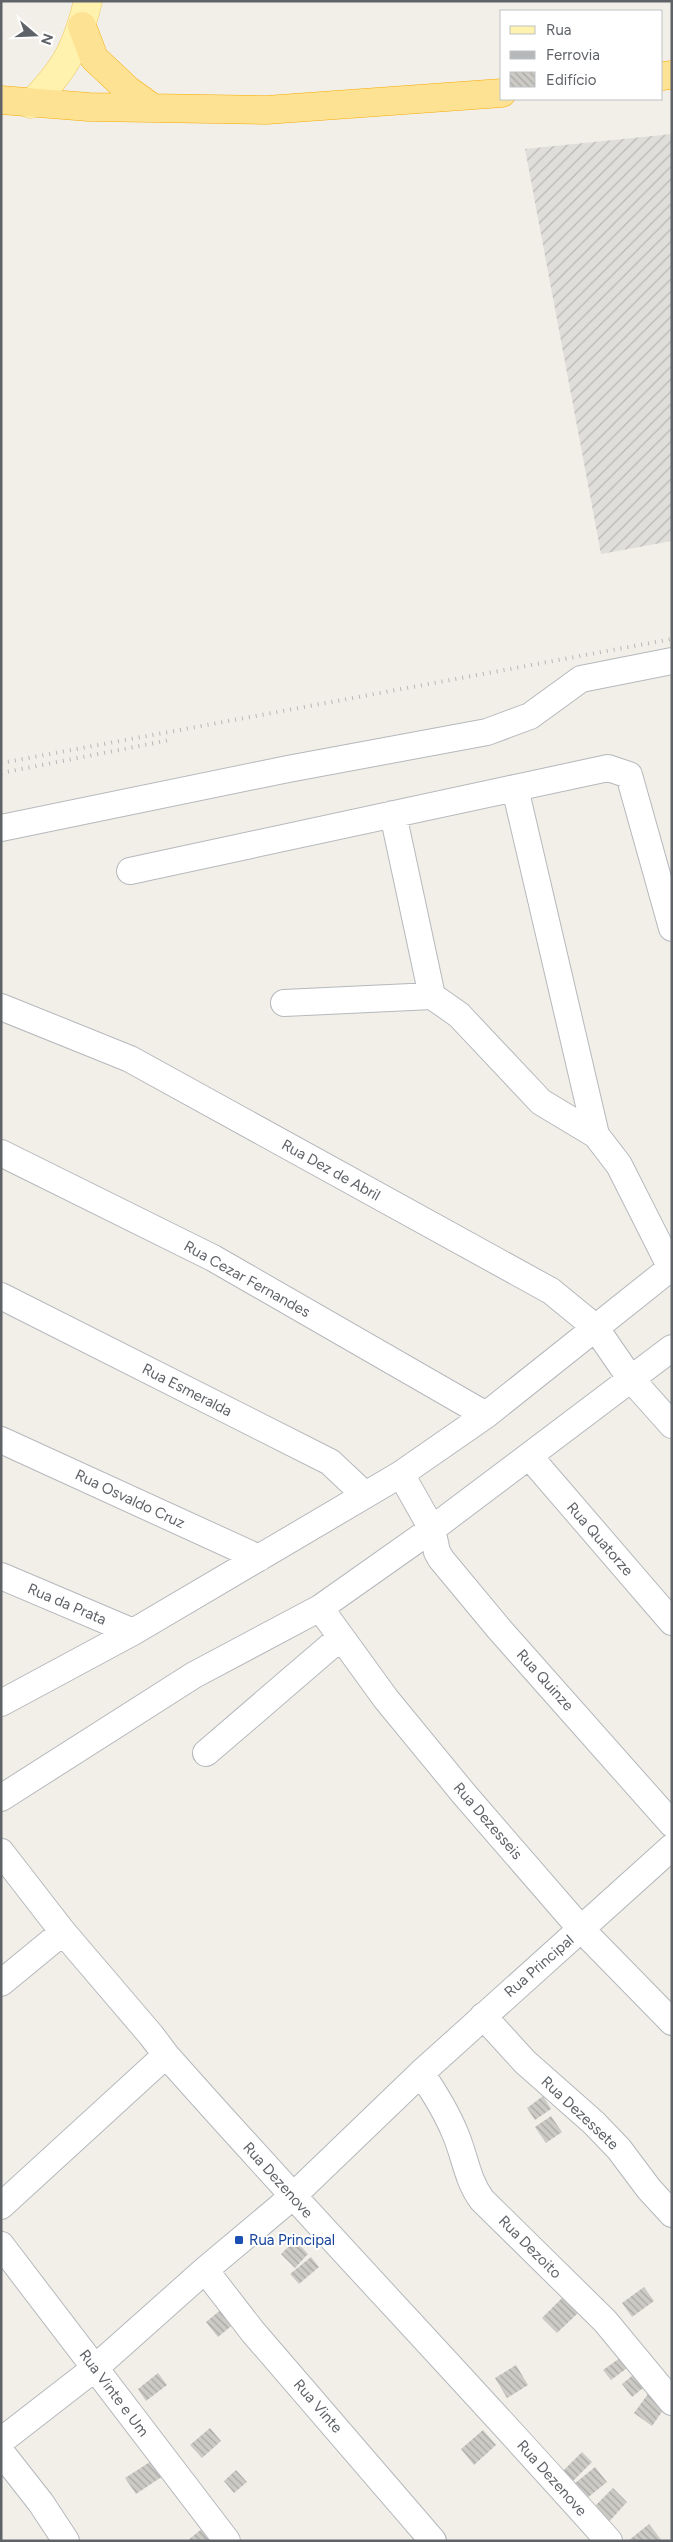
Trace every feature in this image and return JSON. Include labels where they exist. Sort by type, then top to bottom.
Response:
[{"type":"highway","points":[[85,14],[94,58],[128,90],[153,108]]},
{"type":"highway","points":[[11,97],[153,108],[266,110],[500,93]]},
{"type":"main road","points":[[11,97],[50,85],[68,61],[85,14]]},
{"type":"street","points":[[1,828],[288,769],[487,732],[530,716],[580,679],[672,661]]},
{"type":"street","points":[[130,871],[608,768],[629,775],[672,928]]},
{"type":"street","points":[[515,788],[596,1135]]},
{"type":"street","points":[[393,814],[432,996]]},
{"type":"street","points":[[1,1703],[133,1632],[364,1494],[401,1474],[486,1415],[671,1268],[619,1165],[596,1135],[541,1102],[459,1015],[432,996],[284,1003]]},
{"type":"street","name":"Rua Dez de Abril","points":[[1,1006],[130,1060],[551,1291],[596,1327],[630,1378],[672,1425]]},
{"type":"street","name":"Rua Cezar Fernandes","points":[[1,1153],[213,1258],[486,1415]]},
{"type":"street","name":"Rua Esmeralda","points":[[1,1296],[330,1462],[364,1494]]},
{"type":"street","points":[[1,1798],[194,1675],[320,1608],[432,1529],[672,1348]]},
{"type":"street","name":"Rua Osvaldo Cruz","points":[[1,1440],[259,1558]]},
{"type":"street","name":"Rua Quatorze","points":[[529,1456],[672,1622]]},
{"type":"street","name":"Rua Quinze","points":[[401,1474],[432,1529],[437,1552],[465,1588],[672,1824]]},
{"type":"street","name":"Rua da Prata","points":[[1,1576],[133,1632]]},
{"type":"street","name":"Rua Dezesseis","points":[[320,1608],[423,1744],[581,1929],[672,2022]]},
{"type":"street","points":[[206,1753],[341,1637]]},
{"type":"street","name":"Rua Principal","points":[[1,2441],[95,2368],[204,2270],[292,2197],[421,2073],[672,1846]]},
{"type":"street","name":"Rua Dezenove","points":[[1,1852],[63,1932],[166,2055],[292,2197],[515,2436],[609,2541]]},
{"type":"street","points":[[1,1983],[63,1932]]},
{"type":"street","name":"Rua Dezessete","points":[[483,2016],[525,2062],[594,2123],[619,2149],[649,2189],[672,2214]]},
{"type":"street","points":[[1,2206],[166,2055]]},
{"type":"street","name":"Rua Dezoito","points":[[421,2073],[440,2100],[455,2133],[470,2181],[482,2200],[605,2321],[672,2402]]},
{"type":"street","name":"Rua Vinte e Um","points":[[1,2246],[227,2541]]},
{"type":"street","name":"Rua Vinte","points":[[204,2270],[253,2332],[433,2541]]},
{"type":"street","points":[[1,2452],[41,2503],[66,2541]]},
{"type":"shaded area","points":[[672,134],[672,541],[601,554],[525,149]]},
{"type":"building","points":[[543,2096],[551,2109],[535,2120],[527,2108]]},
{"type":"building","points":[[551,2116],[562,2132],[546,2143],[535,2127]]},
{"type":"building","points":[[295,2240],[308,2254],[295,2268],[281,2254]]},
{"type":"building","points":[[311,2257],[319,2267],[299,2284],[290,2274]]},
{"type":"building","points":[[644,2287],[654,2301],[632,2317],[622,2303]]},
{"type":"building","points":[[563,2297],[578,2313],[557,2333],[542,2318]]},
{"type":"building","points":[[223,2308],[235,2323],[218,2337],[206,2322]]},
{"type":"building","points":[[620,2358],[627,2368],[611,2380],[603,2370]]},
{"type":"building","points":[[516,2365],[528,2385],[507,2398],[495,2378]]},
{"type":"building","points":[[638,2371],[648,2384],[632,2397],[622,2384]]},
{"type":"building","points":[[158,2373],[167,2385],[146,2401],[138,2389]]},
{"type":"building","points":[[648,2394],[666,2406],[652,2426],[634,2413]]},
{"type":"building","points":[[210,2428],[221,2441],[202,2458],[190,2445]]},
{"type":"building","points":[[483,2430],[496,2445],[474,2465],[461,2449]]},
{"type":"building","points":[[582,2452],[592,2462],[573,2481],[563,2471]]},
{"type":"building","points":[[153,2460],[163,2476],[136,2494],[125,2478]]},
{"type":"building","points":[[595,2467],[607,2482],[586,2499],[574,2484]]},
{"type":"building","points":[[236,2470],[247,2482],[234,2493],[224,2481]]},
{"type":"building","points":[[613,2488],[627,2502],[606,2525],[591,2510]]},
{"type":"building","points":[[649,2524],[662,2541],[628,2541]]},
{"type":"building","points":[[203,2528],[213,2541],[187,2541]]},
{"type":"railway","points":[[1,763],[672,639]]},
{"type":"railway","points":[[1,773],[170,740]]},
{"type":"place","name":"Rua Principal","points":[[239,2240]]}]
